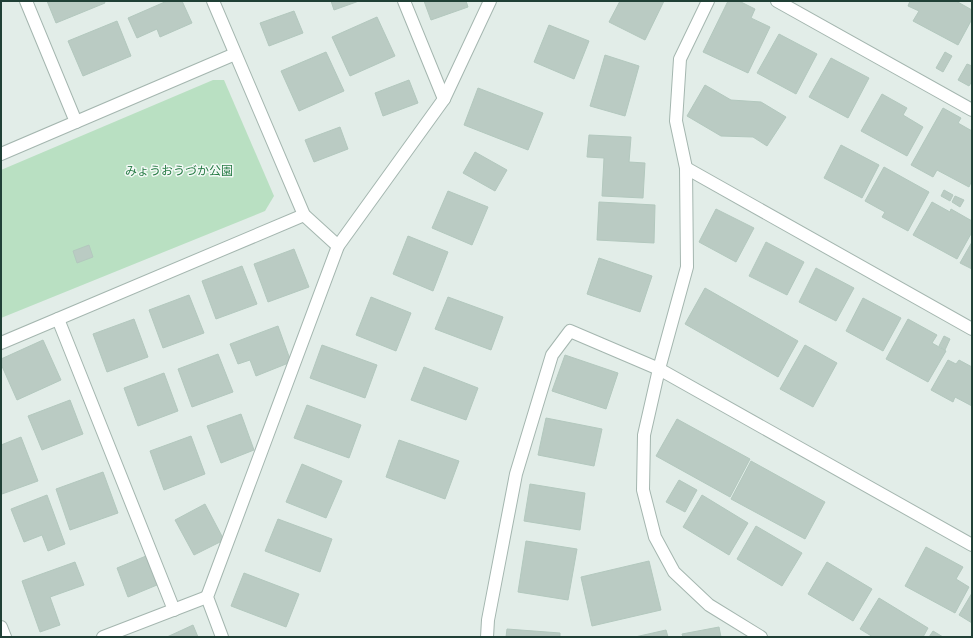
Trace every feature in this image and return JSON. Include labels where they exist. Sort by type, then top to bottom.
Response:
[{"type":"street","points":[[26,1],[76,122]]},
{"type":"street","points":[[213,1],[304,215],[338,246]]},
{"type":"street","points":[[404,1],[444,99]]},
{"type":"street","points":[[222,637],[207,597],[338,246],[444,99],[490,1]]},
{"type":"street","points":[[708,1],[680,59],[676,121],[686,168],[687,267],[659,369],[644,435],[643,490],[656,537],[674,572],[709,605],[760,637]]},
{"type":"street","points":[[777,1],[972,110]]},
{"type":"street","points":[[1,154],[235,54]]},
{"type":"street","points":[[686,168],[972,329]]},
{"type":"street","points":[[1,343],[304,215]]},
{"type":"street","points":[[58,319],[174,610]]},
{"type":"street","points":[[487,637],[488,620],[516,474],[552,355],[570,332],[659,369],[972,546]]},
{"type":"street","points":[[103,637],[207,597]]},
{"type":"street","points":[[1,627],[5,637]]},
{"type":"green space","name":"みょうおうづか公園","points":[[213,80],[224,80],[274,196],[265,211],[1,318],[1,170]]},
{"type":"building","points":[[47,1],[104,1],[105,3],[56,23]]},
{"type":"building","points":[[167,1],[182,1],[192,23],[160,37],[157,29],[137,38],[128,18]]},
{"type":"building","points":[[331,1],[359,1],[334,10]]},
{"type":"building","points":[[424,1],[466,1],[468,7],[431,20]]},
{"type":"building","points":[[620,1],[664,1],[645,40],[609,22]]},
{"type":"building","points":[[728,1],[739,1],[755,9],[751,18],[770,27],[748,73],[703,52]]},
{"type":"building","points":[[910,1],[956,1],[972,10],[972,19],[958,45],[913,21],[919,11],[908,6]]},
{"type":"building","points":[[294,11],[303,33],[269,46],[260,23]]},
{"type":"building","points":[[377,17],[395,56],[350,76],[332,37]]},
{"type":"building","points":[[117,21],[131,56],[83,76],[68,41]]},
{"type":"building","points":[[549,25],[589,41],[574,79],[534,62]]},
{"type":"building","points":[[779,34],[817,54],[796,94],[757,73]]},
{"type":"building","points":[[326,52],[344,91],[299,111],[281,71]]},
{"type":"building","points":[[945,52],[952,56],[943,72],[936,68]]},
{"type":"building","points":[[605,55],[639,66],[625,116],[590,106]]},
{"type":"building","points":[[831,58],[869,78],[848,118],[809,97]]},
{"type":"building","points":[[967,64],[972,66],[972,81],[969,86],[958,80]]},
{"type":"building","points":[[409,80],[418,103],[383,116],[375,93]]},
{"type":"building","points":[[705,85],[731,100],[761,102],[786,117],[767,146],[753,137],[721,136],[687,116]]},
{"type":"building","points":[[478,88],[543,113],[528,150],[464,125]]},
{"type":"building","points":[[882,94],[907,108],[903,115],[923,127],[907,156],[861,131]]},
{"type":"building","points":[[943,108],[961,118],[958,123],[972,131],[972,180],[969,187],[937,170],[933,177],[911,165]]},
{"type":"building","points":[[340,127],[348,149],[314,162],[305,140]]},
{"type":"building","points":[[589,135],[631,137],[629,162],[645,163],[643,198],[602,196],[604,158],[587,157]]},
{"type":"building","points":[[841,145],[879,165],[862,198],[824,178]]},
{"type":"building","points":[[475,152],[507,170],[495,191],[463,173]]},
{"type":"building","points":[[884,167],[929,192],[908,231],[882,217],[885,212],[865,201]]},
{"type":"building","points":[[944,190],[953,195],[950,201],[941,196]]},
{"type":"building","points":[[448,191],[488,207],[472,245],[432,228]]},
{"type":"building","points":[[955,196],[964,200],[960,207],[952,202]]},
{"type":"building","points":[[599,202],[655,205],[654,243],[597,240]]},
{"type":"building","points":[[932,202],[950,212],[951,209],[972,221],[972,232],[957,259],[913,235]]},
{"type":"building","points":[[716,209],[754,228],[736,262],[699,242]]},
{"type":"building","points":[[408,236],[448,252],[433,291],[393,274]]},
{"type":"building","points":[[766,242],[804,262],[787,295],[749,276]]},
{"type":"building","points":[[972,242],[972,269],[960,263]]},
{"type":"building","points":[[89,245],[93,257],[77,263],[73,251]]},
{"type":"building","points":[[294,249],[309,287],[268,302],[254,264]]},
{"type":"building","points":[[599,258],[652,276],[640,312],[587,294]]},
{"type":"building","points":[[242,266],[257,304],[216,319],[202,281]]},
{"type":"building","points":[[816,268],[854,288],[836,321],[799,302]]},
{"type":"building","points":[[705,288],[798,341],[778,377],[685,324]]},
{"type":"building","points":[[189,295],[204,333],[163,348],[149,310]]},
{"type":"building","points":[[371,297],[411,313],[396,351],[356,335]]},
{"type":"building","points":[[448,297],[503,317],[491,350],[435,329]]},
{"type":"building","points":[[863,298],[901,318],[883,351],[846,331]]},
{"type":"building","points":[[134,319],[148,357],[107,372],[93,334]]},
{"type":"building","points":[[908,319],[937,335],[932,343],[946,351],[928,382],[886,359]]},
{"type":"building","points":[[278,326],[291,362],[256,376],[250,360],[238,364],[230,344]]},
{"type":"building","points":[[944,336],[950,339],[945,350],[939,346]]},
{"type":"building","points":[[43,340],[61,380],[17,400],[1,364],[1,359]]},
{"type":"building","points":[[322,345],[377,365],[365,398],[310,378]]},
{"type":"building","points":[[805,345],[837,363],[813,407],[780,389]]},
{"type":"building","points":[[218,354],[233,392],[192,407],[178,369]]},
{"type":"building","points":[[565,355],[618,373],[606,409],[552,391]]},
{"type":"building","points":[[948,360],[956,364],[959,360],[972,367],[972,406],[955,397],[953,402],[931,390]]},
{"type":"building","points":[[424,367],[478,388],[466,420],[411,400]]},
{"type":"building","points":[[164,373],[178,411],[138,426],[124,388]]},
{"type":"building","points":[[70,400],[83,434],[42,450],[28,416]]},
{"type":"building","points":[[307,405],[361,425],[349,458],[294,438]]},
{"type":"building","points":[[241,414],[254,450],[221,463],[207,426]]},
{"type":"building","points":[[546,418],[602,429],[594,466],[538,455]]},
{"type":"building","points":[[677,419],[750,459],[730,497],[656,456]]},
{"type":"building","points":[[191,436],[205,474],[164,490],[150,451]]},
{"type":"building","points":[[21,437],[38,481],[2,494],[1,445]]},
{"type":"building","points":[[399,440],[459,461],[445,499],[386,477]]},
{"type":"building","points":[[751,461],[825,502],[805,539],[731,499]]},
{"type":"building","points":[[302,464],[342,481],[326,518],[286,502]]},
{"type":"building","points":[[103,472],[118,513],[70,530],[56,489]]},
{"type":"building","points":[[679,480],[697,490],[685,512],[666,502]]},
{"type":"building","points":[[530,484],[585,493],[580,530],[524,521]]},
{"type":"building","points":[[47,495],[65,544],[48,551],[42,535],[24,542],[11,509]]},
{"type":"building","points":[[702,495],[748,523],[729,555],[683,527]]},
{"type":"building","points":[[205,504],[224,540],[194,555],[175,520]]},
{"type":"building","points":[[278,519],[332,539],[320,572],[265,551]]},
{"type":"building","points":[[756,526],[802,553],[782,586],[737,559]]},
{"type":"building","points":[[526,541],[577,549],[568,600],[518,592]]},
{"type":"building","points":[[926,547],[963,567],[956,579],[969,587],[955,613],[905,586]]},
{"type":"building","points":[[146,556],[157,585],[128,597],[117,568]]},
{"type":"building","points":[[649,561],[661,610],[592,626],[581,577]]},
{"type":"building","points":[[75,562],[84,585],[50,597],[60,625],[40,632],[22,581]]},
{"type":"building","points":[[827,562],[872,589],[853,621],[808,594]]},
{"type":"building","points":[[244,573],[299,594],[286,627],[231,606]]},
{"type":"building","points":[[972,593],[972,623],[959,615]]},
{"type":"building","points":[[879,598],[928,628],[923,637],[873,637],[860,629]]},
{"type":"building","points":[[193,625],[198,637],[167,637]]},
{"type":"building","points":[[719,627],[721,637],[683,637],[682,634]]},
{"type":"building","points":[[507,629],[560,633],[560,637],[506,637]]},
{"type":"building","points":[[666,630],[668,637],[635,637]]},
{"type":"building","points":[[933,631],[943,637],[929,637]]}]
